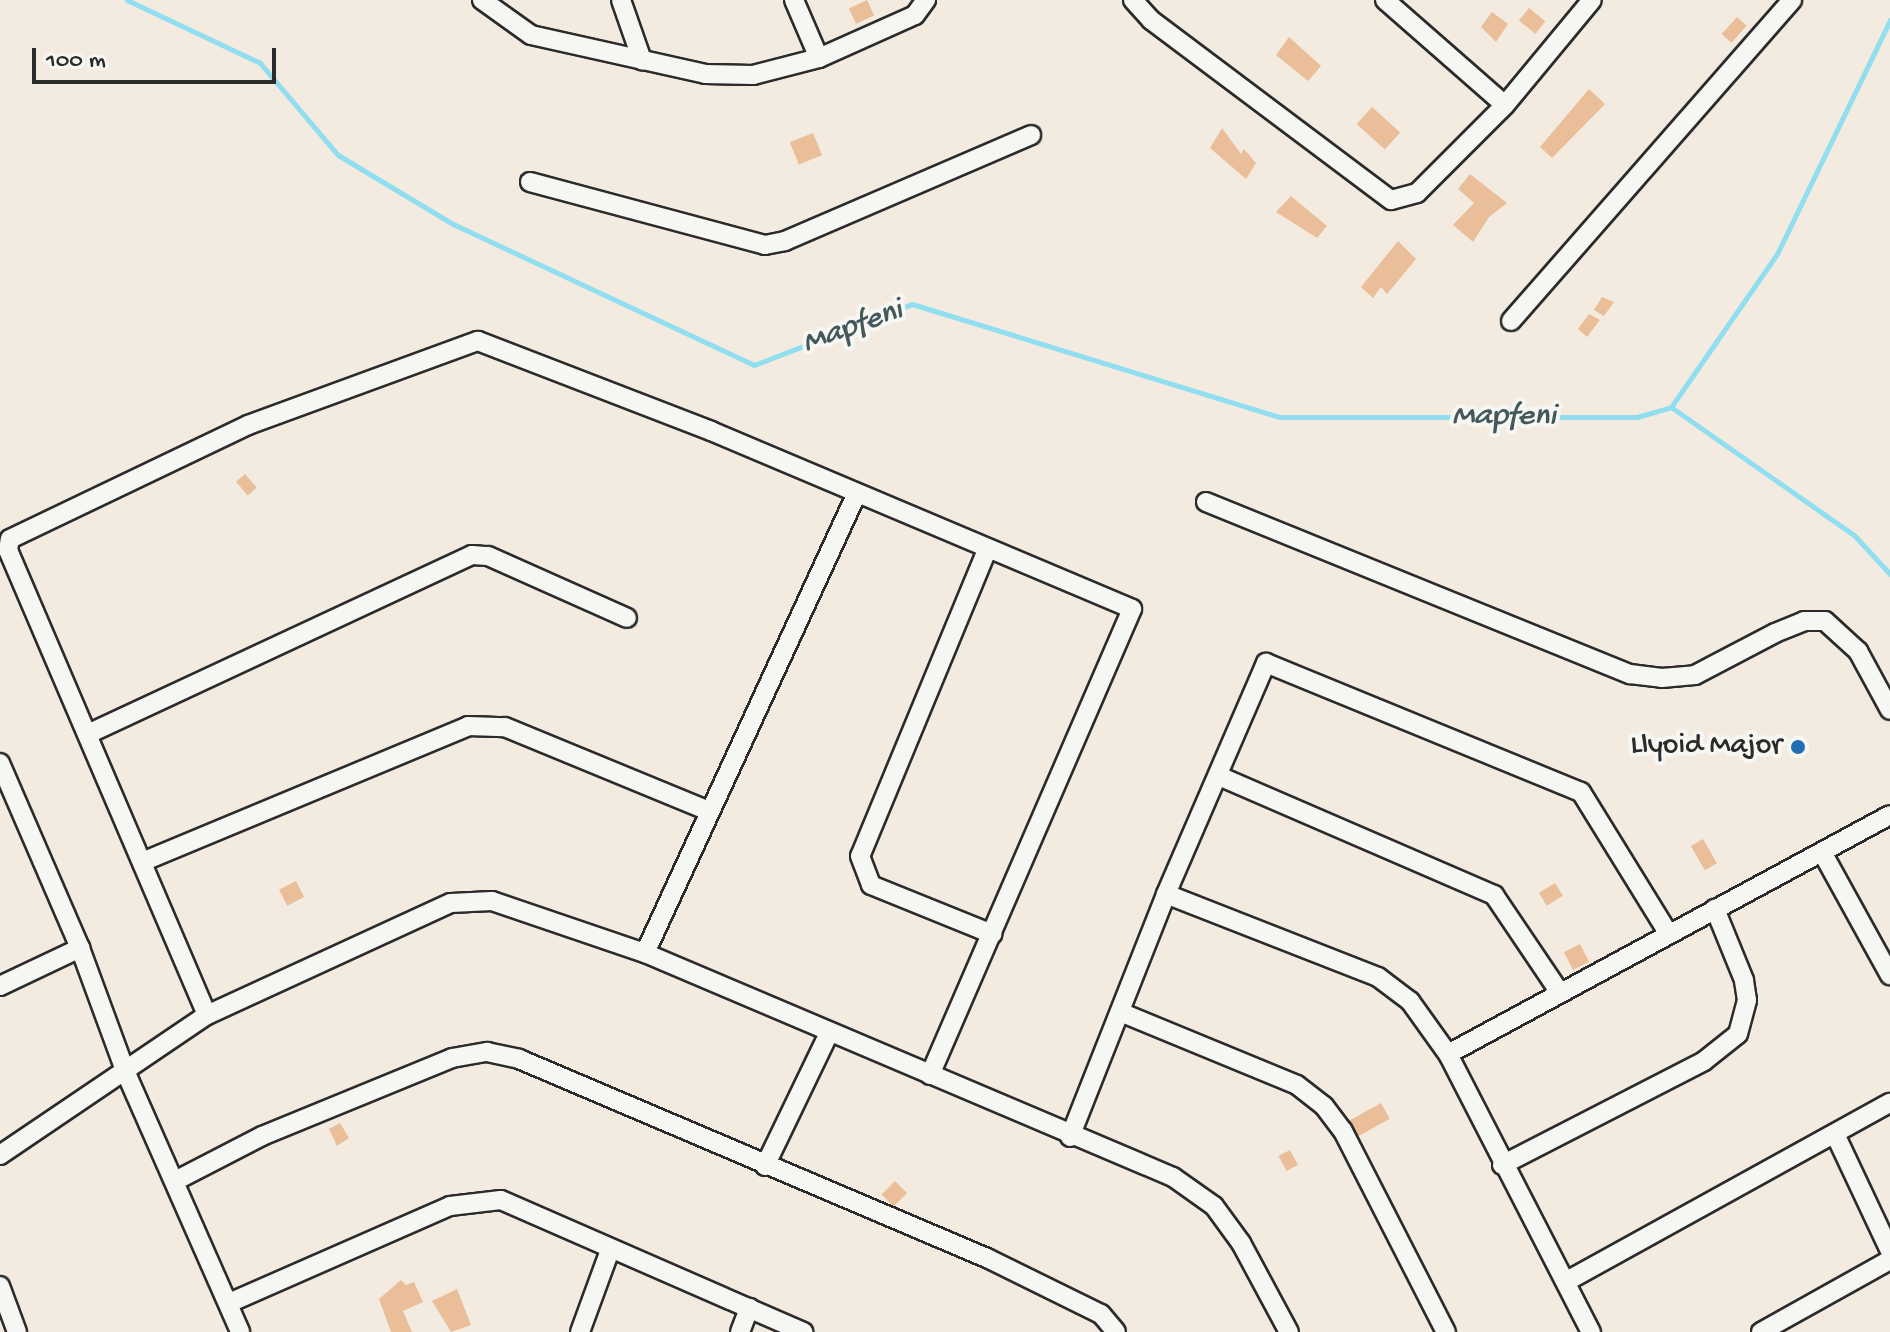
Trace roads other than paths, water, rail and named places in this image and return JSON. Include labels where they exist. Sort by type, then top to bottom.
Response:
[{"type":"street","points":[[482,0],[531,35],[705,74],[753,75],[819,58],[915,15],[926,0]]},
{"type":"street","points":[[621,0],[642,60]]},
{"type":"street","points":[[794,0],[819,58]]},
{"type":"street","points":[[1133,0],[1151,20],[1391,200],[1417,193],[1505,105],[1592,0]]},
{"type":"street","points":[[1385,0],[1505,105]]},
{"type":"street","points":[[1511,321],[1792,0]]},
{"type":"street","points":[[530,182],[765,245],[785,241],[1031,135]]},
{"type":"street","points":[[207,1015],[90,733],[8,550],[10,539],[248,425],[466,342],[486,342],[1132,609],[930,1075]]},
{"type":"street","points":[[645,953],[856,495]]},
{"type":"street","points":[[1206,502],[1630,674],[1662,678],[1695,675],[1775,633],[1804,621],[1825,621],[1858,651],[1890,710]]},
{"type":"street","points":[[987,550],[860,856],[871,885],[992,934]]},
{"type":"street","points":[[90,733],[472,555],[488,556],[627,618]]},
{"type":"street","points":[[1070,1137],[1166,894],[1266,663],[1581,792],[1668,933]]},
{"type":"street","points":[[142,862],[468,726],[505,727],[709,811]]},
{"type":"street","points":[[0,763],[80,948],[126,1073],[240,1332]]},
{"type":"street","points":[[1219,776],[1494,895],[1558,990]]},
{"type":"street","points":[[1448,1054],[1558,990],[1890,815]]},
{"type":"street","points":[[1822,852],[1890,975]]},
{"type":"street","points":[[1166,894],[1395,986],[1448,1054],[1502,1165],[1567,1281],[1591,1332]]},
{"type":"street","points":[[0,1155],[126,1073],[207,1015],[451,903],[476,899],[645,953],[828,1035],[1173,1177],[1214,1206],[1241,1243],[1289,1332]]},
{"type":"street","points":[[1502,1165],[1704,1061],[1738,1034],[1747,1000],[1744,980],[1715,909]]},
{"type":"street","points":[[0,986],[80,948]]},
{"type":"street","points":[[1120,1012],[1297,1085],[1324,1106],[1343,1131],[1446,1332]]},
{"type":"street","points":[[765,1166],[828,1035]]},
{"type":"street","points":[[175,1181],[262,1136],[452,1058],[487,1052],[519,1059],[987,1258],[1101,1314],[1116,1332]]},
{"type":"street","points":[[1567,1281],[1890,1103]]},
{"type":"street","points":[[1835,1134],[1890,1251]]},
{"type":"street","points":[[229,1303],[450,1206],[501,1200],[803,1332]]},
{"type":"street","points":[[580,1332],[610,1250]]},
{"type":"street","points":[[1761,1332],[1890,1260]]},
{"type":"street","points":[[0,1286],[17,1332]]},
{"type":"street","points":[[740,1332],[749,1308]]},
{"type":"waterway","name":"Mapfeni","points":[[127,0],[260,63],[338,155],[453,224],[754,365],[912,304],[1279,417],[1637,417],[1671,407]]},
{"type":"waterway","points":[[1671,407],[1777,254],[1890,20]]},
{"type":"waterway","points":[[1671,407],[1854,535],[1890,574]]},
{"type":"place","name":"Llyoid Major","points":[[1798,747]]}]
